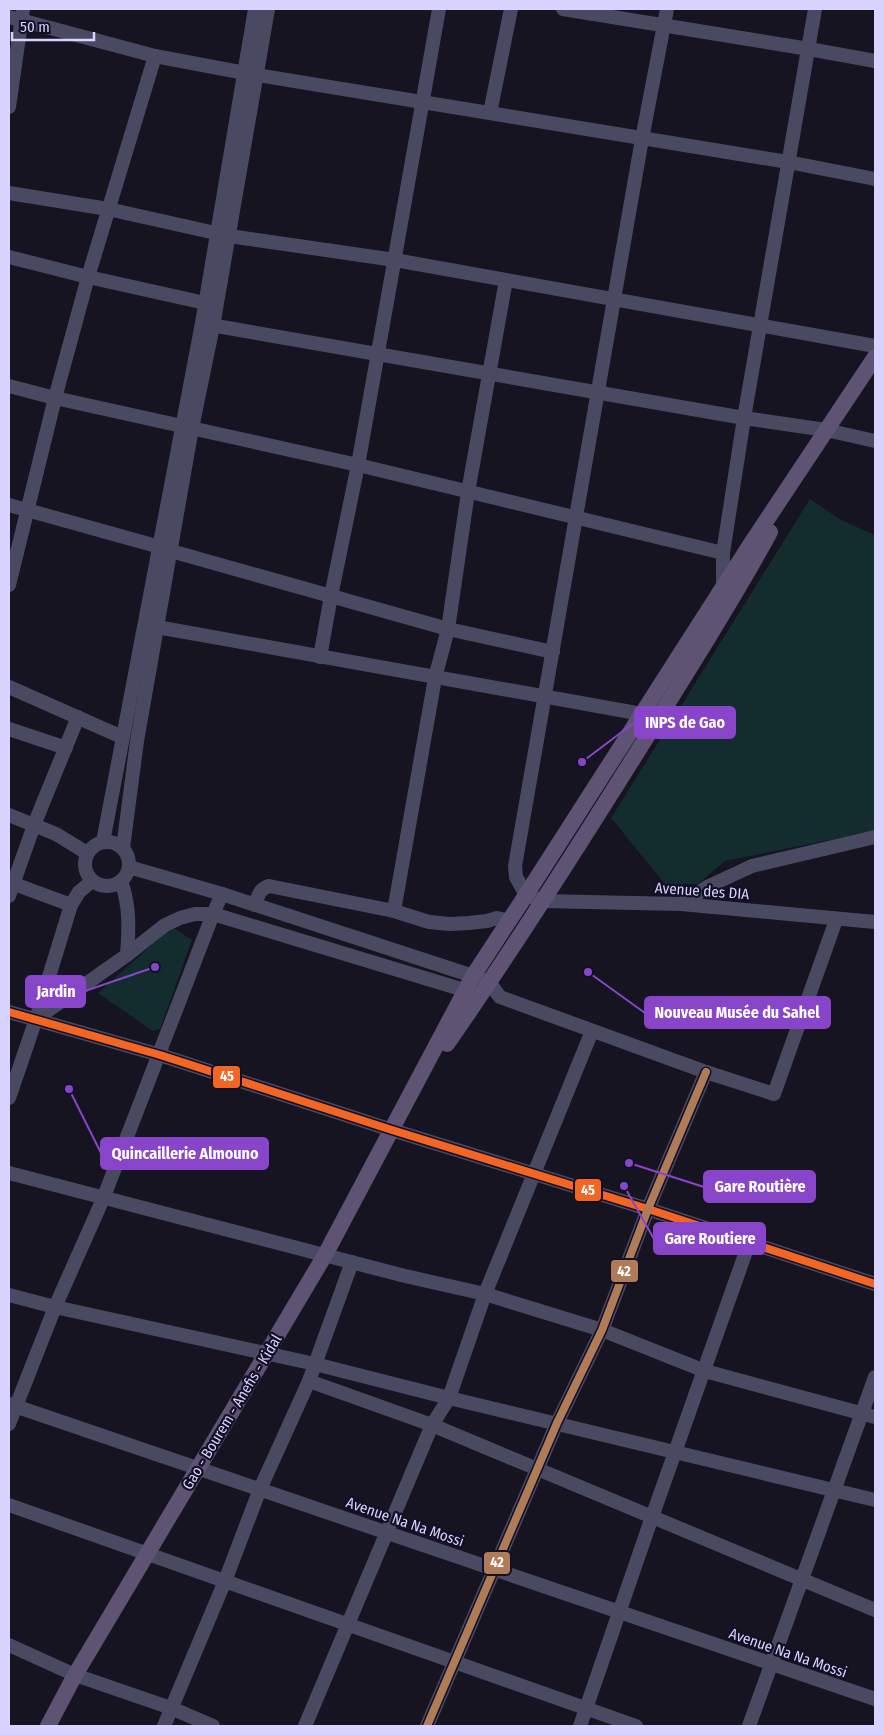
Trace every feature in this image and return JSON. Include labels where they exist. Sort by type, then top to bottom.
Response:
[{"type":"main road","points":[[411,1095],[485,989],[534,898],[630,733],[826,430],[875,358]]},
{"type":"main road","points":[[411,1095],[469,983],[509,921],[534,898],[597,817],[743,582],[826,430]]},
{"type":"main road","name":"Gao - Bourem - Anefis - Kidal","points":[[48,1726],[75,1675],[325,1255],[411,1095]]},
{"type":"street","points":[[103,842],[122,737],[165,549],[207,325],[250,74],[255,9]]},
{"type":"street","points":[[250,74],[268,9]]},
{"type":"street","points":[[320,657],[358,465],[439,9]]},
{"type":"street","points":[[490,113],[512,9]]},
{"type":"street","points":[[563,9],[809,48],[875,61]]},
{"type":"street","points":[[534,898],[516,877],[515,866],[666,9]]},
{"type":"street","points":[[723,589],[723,553],[744,418],[815,9]]},
{"type":"street","points":[[9,107],[18,15],[155,56],[250,74],[788,162],[875,179]]},
{"type":"street","points":[[9,585],[55,398],[88,277],[155,56]]},
{"type":"street","points":[[9,194],[108,209],[223,235],[395,260],[875,346]]},
{"type":"street","points":[[207,325],[205,303],[223,235]]},
{"type":"street","points":[[9,257],[205,303]]},
{"type":"street","points":[[394,911],[435,678],[448,629],[468,492],[506,280]]},
{"type":"street","points":[[207,325],[744,418],[826,430],[875,441]]},
{"type":"street","points":[[9,386],[55,398],[358,465],[723,553]]},
{"type":"street","points":[[9,505],[448,629],[553,652]]},
{"type":"street","points":[[123,848],[110,842],[103,842],[87,852],[84,868],[92,881],[99,885],[114,885],[121,881],[129,868],[129,860],[123,848],[137,741],[157,627],[165,549]]},
{"type":"street","points":[[157,627],[642,714]]},
{"type":"street","points":[[9,687],[122,737]]},
{"type":"street","points":[[70,905],[10,887],[78,717]]},
{"type":"street","points":[[9,729],[66,748]]},
{"type":"street","points":[[9,815],[56,834],[87,852]]},
{"type":"street","points":[[681,904],[709,886],[752,866],[875,837]]},
{"type":"street","points":[[129,868],[255,905],[469,983],[500,997],[592,1031],[774,1094],[836,920]]},
{"type":"street","points":[[9,1098],[36,1019],[70,905],[79,892],[92,881]]},
{"type":"street","points":[[121,881],[127,897],[129,922],[127,955]]},
{"type":"street","points":[[255,905],[260,892],[269,886],[394,911],[429,922],[450,924],[487,922],[498,918],[509,921]]},
{"type":"street","points":[[9,1424],[12,1405],[103,1199],[222,894]]},
{"type":"street","name":"Avenue des DIA","points":[[534,898],[681,904],[836,920],[875,922]]},
{"type":"street","points":[[36,1019],[127,955],[165,925],[195,914],[213,914],[469,983]]},
{"type":"street","points":[[9,1012],[160,1055],[875,1284]]},
{"type":"street","points":[[305,1726],[432,1425],[449,1398],[485,1294],[592,1031]]},
{"type":"street","points":[[427,1726],[557,1423],[602,1330],[648,1210],[706,1072]]},
{"type":"street","points":[[9,1174],[485,1294],[602,1330],[705,1371],[869,1416]]},
{"type":"street","points":[[580,1726],[749,1243]]},
{"type":"street","points":[[164,1726],[225,1581],[260,1490],[316,1364],[352,1262]]},
{"type":"street","points":[[9,1295],[55,1307],[316,1364],[449,1398],[875,1500]]},
{"type":"street","points":[[749,1726],[835,1491],[869,1416],[875,1377]]},
{"type":"street","points":[[309,1381],[432,1425],[875,1610]]},
{"type":"street","name":"Avenue Na Na Mossi","points":[[12,1405],[875,1700]]},
{"type":"street","points":[[9,1505],[636,1726]]},
{"type":"street","points":[[9,1645],[75,1675],[171,1708],[213,1726]]},
{"type":"green space","points":[[810,499],[841,520],[875,535],[875,831],[725,861],[698,884],[665,884],[611,818]]},
{"type":"green space","points":[[172,927],[192,940],[160,1029],[153,1031],[98,993]]},
{"type":"transit line","name":"45","points":[[9,1012],[160,1055],[392,1130],[648,1209],[875,1284]]},
{"type":"transit line","name":"42","points":[[427,1726],[557,1423],[602,1330],[648,1209],[706,1072]]},
{"type":"place","name":"INPS de Gao","points":[[582,762]]},
{"type":"place","name":"Jardin","points":[[155,967]]},
{"type":"place","name":"Nouveau Musée du Sahel","points":[[588,972]]},
{"type":"place","name":"Quincaillerie Almouno","points":[[69,1089]]},
{"type":"place","name":"Gare Routière","points":[[629,1163]]},
{"type":"place","name":"Gare Routiere","points":[[624,1186]]}]
